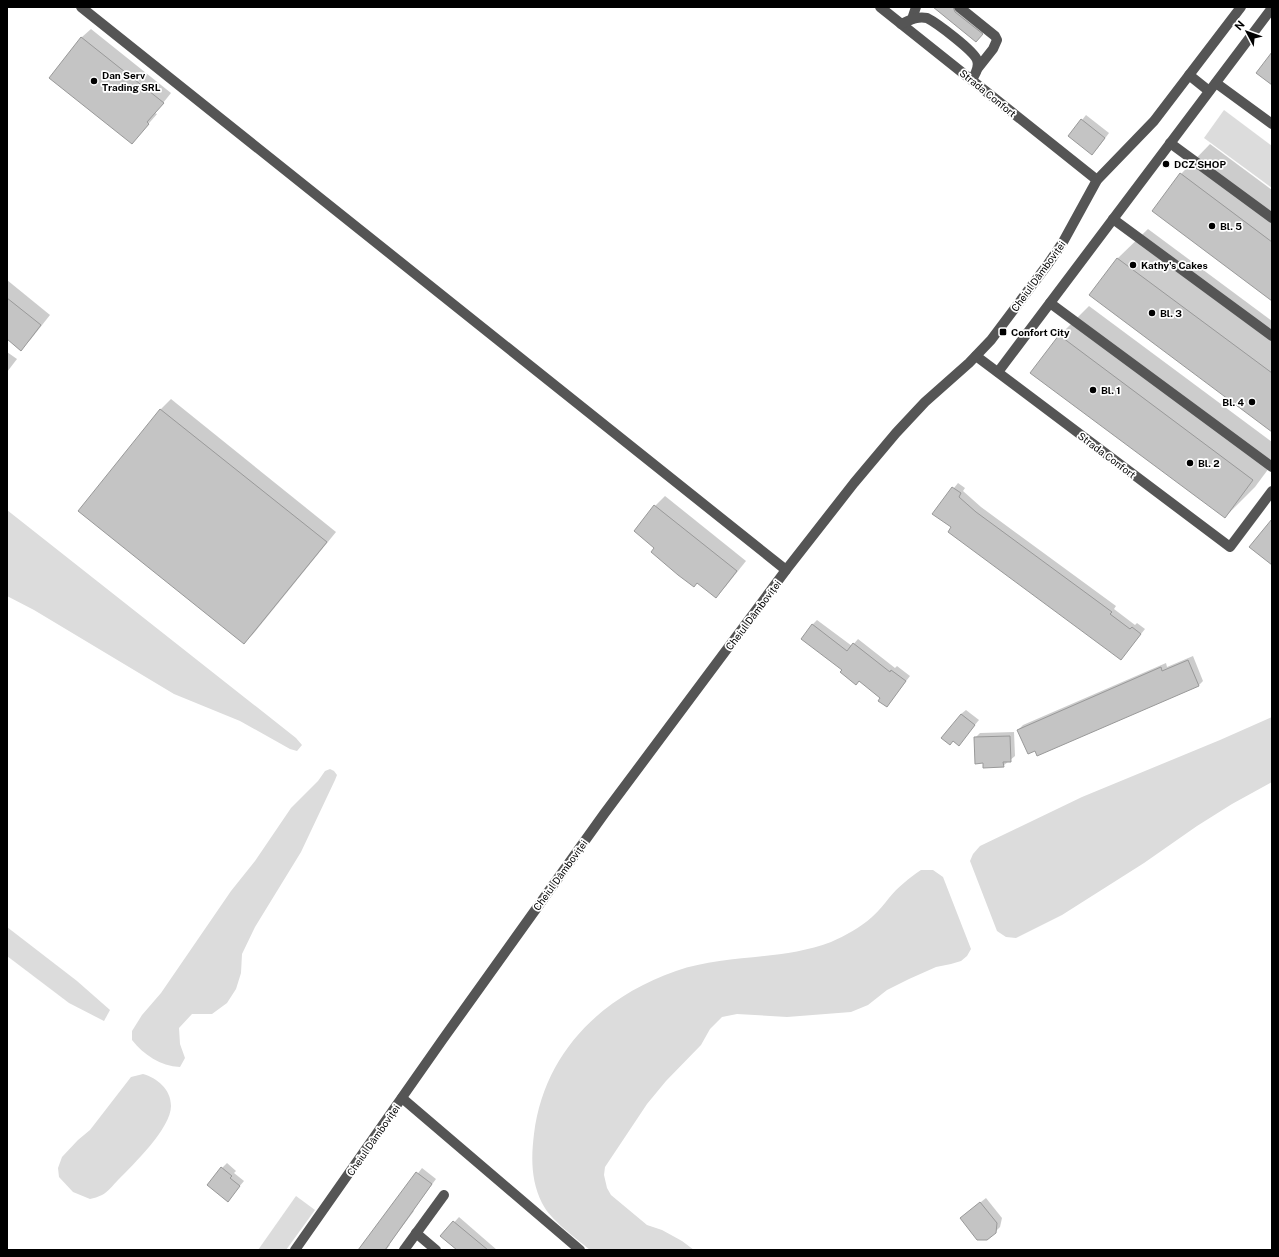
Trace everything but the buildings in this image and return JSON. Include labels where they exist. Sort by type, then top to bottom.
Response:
[{"type":"street","points":[[81,7],[786,570]]},
{"type":"street","name":"Strada Confort","points":[[880,7],[1097,180]]},
{"type":"street","points":[[912,19],[916,7]]},
{"type":"street","points":[[959,7],[995,36],[997,40],[994,49],[978,68],[972,80]]},
{"type":"street","name":"Cheiul Dâmboviței","points":[[295,1250],[442,1039],[604,814],[786,570],[854,483],[896,433],[925,402],[976,356],[991,340],[1048,264],[1075,221],[1097,180],[1145,132],[1241,7]]},
{"type":"street","points":[[976,356],[998,372],[1272,8]]},
{"type":"street","points":[[901,24],[912,19],[923,18],[932,21],[974,54],[977,59],[978,68]]},
{"type":"street","points":[[1189,75],[1213,87],[1272,124]]},
{"type":"street","points":[[1170,143],[1272,218]]},
{"type":"street","points":[[1113,219],[1272,336]]},
{"type":"street","points":[[1050,303],[1272,467]]},
{"type":"street","name":"Strada Confort","points":[[998,372],[1230,547],[1272,491]]},
{"type":"street","points":[[402,1098],[580,1250]]},
{"type":"street","points":[[404,1250],[444,1195]]},
{"type":"street","points":[[416,1233],[436,1250]]},
{"type":"shaded area","points":[[1224,110],[1272,146],[1272,188],[1204,138]]},
{"type":"shaded area","points":[[7,510],[296,738],[302,745],[297,751],[290,749],[240,721],[174,694],[34,610],[7,596]]},
{"type":"shaded area","points":[[1272,717],[1272,782],[1232,804],[1197,826],[1144,863],[1062,915],[1016,938],[1006,937],[997,931],[970,861],[973,854],[980,846],[1082,797]]},
{"type":"shaded area","points":[[330,769],[337,775],[335,780],[301,852],[255,927],[242,954],[241,973],[236,989],[227,1003],[212,1014],[192,1014],[179,1028],[180,1044],[185,1058],[180,1067],[153,1059],[132,1040],[132,1031],[142,1015],[161,993],[231,891],[255,861],[291,808],[318,781],[325,771]]},
{"type":"shaded area","points":[[921,870],[933,870],[943,877],[971,949],[967,956],[961,961],[936,967],[909,979],[887,990],[868,1005],[851,1012],[787,1017],[737,1014],[722,1017],[710,1029],[701,1045],[666,1081],[647,1104],[605,1167],[604,1175],[607,1188],[611,1195],[647,1225],[662,1230],[682,1241],[694,1250],[590,1250],[551,1216],[538,1195],[533,1169],[532,1152],[540,1105],[550,1078],[564,1054],[581,1032],[601,1013],[624,996],[649,982],[676,971],[714,962],[793,952],[831,942],[853,931],[868,921],[900,886]]},
{"type":"shaded area","points":[[7,927],[77,981],[110,1010],[104,1021],[69,1003],[7,956]]},
{"type":"shaded area","points":[[143,1074],[158,1081],[169,1094],[171,1106],[165,1125],[150,1146],[104,1194],[90,1199],[73,1192],[59,1177],[58,1168],[62,1157],[90,1130],[131,1077]]},
{"type":"shaded area","points":[[296,1196],[315,1210],[286,1250],[258,1250]]},
{"type":"place","name":"Dan Serv Trading SRL","points":[[94,81]]},
{"type":"place","name":"DCZ SHOP","points":[[1166,164]]},
{"type":"place","name":"Bl. 5","points":[[1212,226]]},
{"type":"place","name":"Kathy's Cakes","points":[[1133,265]]},
{"type":"place","name":"Bl. 3","points":[[1152,313]]},
{"type":"place","name":"Confort City","points":[[1003,332]]},
{"type":"place","name":"Bl. 1","points":[[1093,390]]},
{"type":"place","name":"Bl. 4","points":[[1252,402]]},
{"type":"place","name":"Bl. 2","points":[[1190,463]]}]
